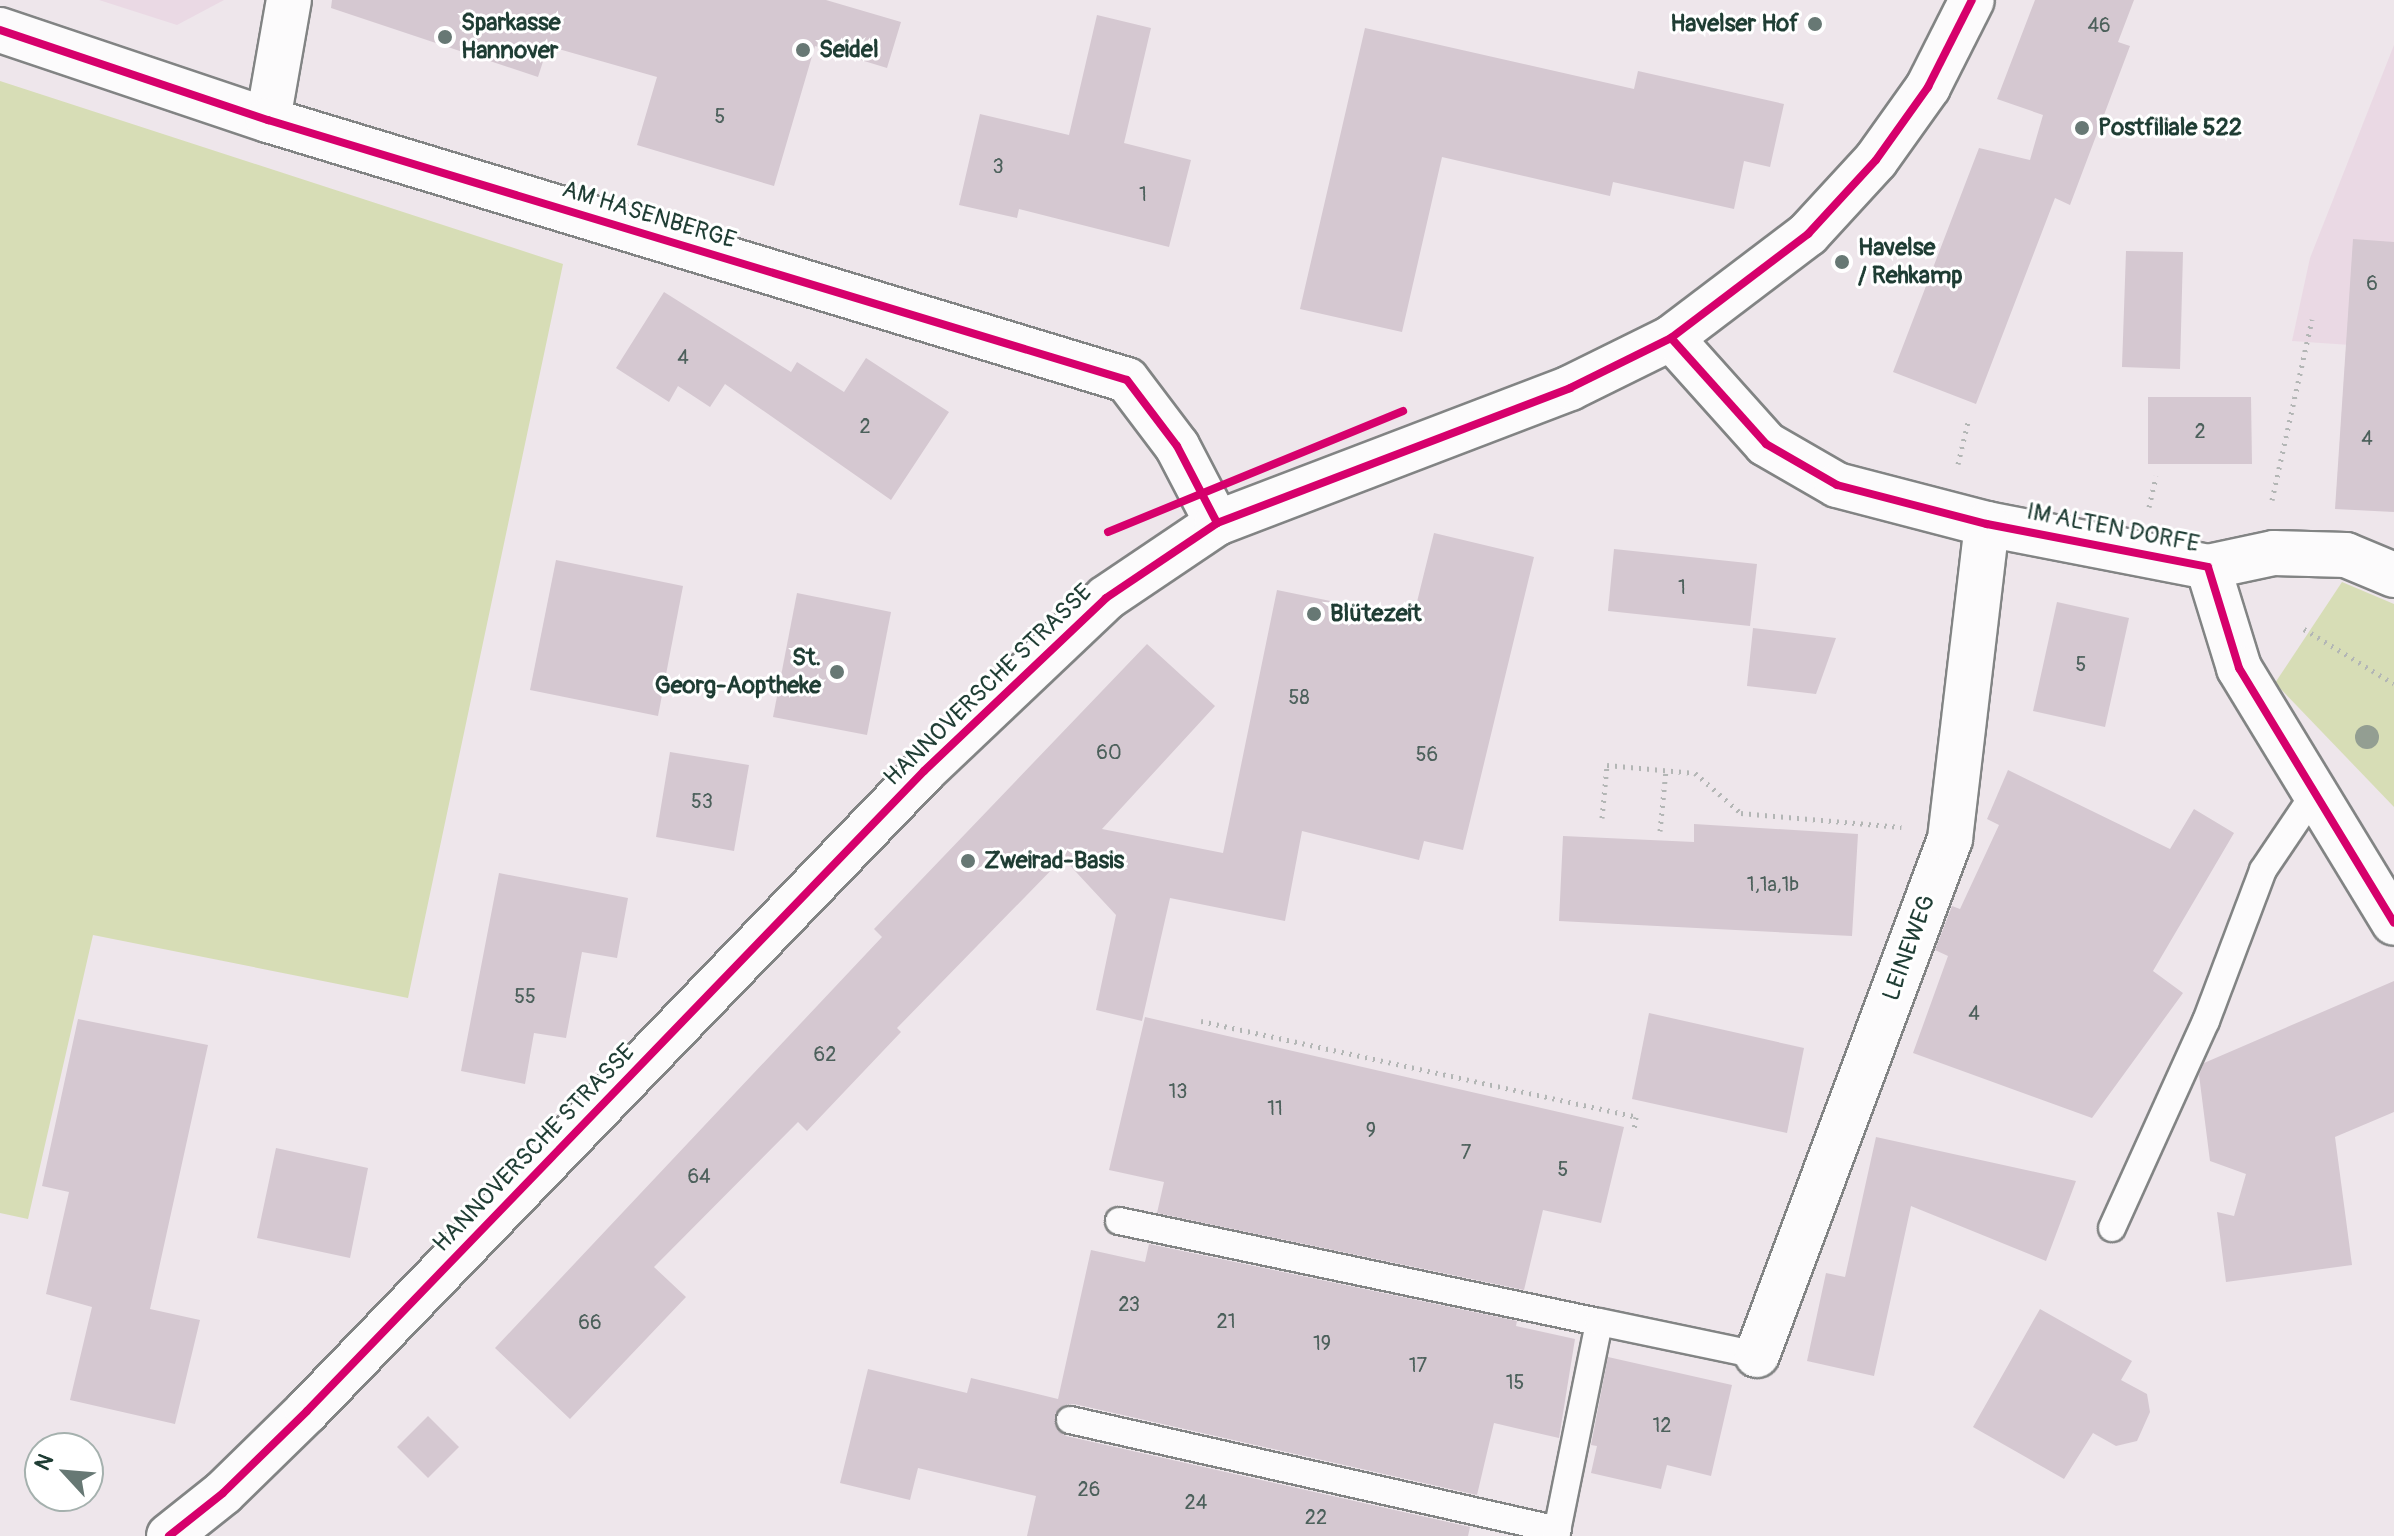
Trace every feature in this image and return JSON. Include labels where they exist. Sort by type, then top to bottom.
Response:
[{"type":"street","points":[[268,120],[289,0]]},
{"type":"street","name":"HANNOVERSCHE STRASSE","points":[[169,1536],[223,1493],[307,1411],[1023,672],[1106,598],[1217,523],[1570,388],[1671,338],[1808,234],[1876,160],[1928,87],[1972,0]]},
{"type":"street","name":"AM HASENBERGE","points":[[0,30],[268,120],[1127,380],[1177,446],[1217,523]]},
{"type":"street","name":"IM ALTEN DORFE","points":[[1671,338],[1775,449],[1837,485],[1987,524],[2208,567],[2274,553],[2346,555],[2394,575]]},
{"type":"street","name":"LEINEWEG","points":[[1757,1355],[1950,839],[1987,524]]},
{"type":"street","name":"IM ALTEN DORFE","points":[[2208,567],[2239,668],[2394,923]]},
{"type":"lane","points":[[2112,1228],[2206,1021],[2263,870],[2315,793]]},
{"type":"lane","points":[[1119,1221],[1757,1355]]},
{"type":"lane","points":[[1070,1420],[1557,1533],[1599,1322]]},
{"type":"path","points":[[2272,500],[2312,319]]},
{"type":"path","points":[[2304,629],[2394,684]]},
{"type":"path","points":[[1602,818],[1607,765],[1695,773],[1741,813],[1909,827]]},
{"type":"path","points":[[1660,831],[1666,770]]},
{"type":"path","points":[[1201,1021],[1636,1117],[1634,1130]]},
{"type":"shaded area","points":[[99,0],[224,0],[177,25]]},
{"type":"shaded area","points":[[2394,45],[2394,348],[2292,341],[2310,258]]},
{"type":"green space","points":[[0,81],[563,264],[408,998],[93,935],[28,1219],[0,1213]]},
{"type":"green space","points":[[2342,582],[2394,604],[2394,807],[2275,683]]},
{"type":"building","points":[[332,0],[826,0],[901,22],[887,68],[815,46],[774,186],[637,145],[657,77],[548,46],[538,77],[331,8]]},
{"type":"building","points":[[2035,0],[2134,0],[2118,42],[2130,46],[2070,205],[2055,198],[1976,404],[1893,372],[1979,148],[2030,160],[2043,115],[1997,99]]},
{"type":"building","points":[[1097,15],[1151,28],[1124,143],[1191,160],[1169,247],[1019,209],[1017,218],[959,205],[980,114],[1069,135]]},
{"type":"building","points":[[1365,28],[1634,89],[1638,71],[1784,104],[1770,167],[1744,161],[1734,209],[1613,182],[1610,196],[1442,157],[1402,332],[1300,309]]},
{"type":"building","points":[[2353,239],[2394,242],[2394,512],[2335,509]]},
{"type":"building","points":[[2126,251],[2183,252],[2180,369],[2122,367]]},
{"type":"building","points":[[664,292],[791,372],[797,362],[844,392],[866,358],[949,412],[891,500],[725,384],[710,407],[678,386],[669,402],[616,368]]},
{"type":"building","points":[[2148,397],[2251,397],[2252,464],[2148,464]]},
{"type":"building","points":[[1434,533],[1534,557],[1463,850],[1424,841],[1419,860],[1302,831],[1285,921],[1170,898],[1142,1021],[1096,1010],[1116,915],[1063,858],[897,1028],[901,1032],[807,1131],[798,1122],[654,1267],[686,1297],[570,1419],[495,1348],[882,937],[874,929],[1147,644],[1215,706],[1102,829],[1223,853],[1277,590],[1413,618]]},
{"type":"building","points":[[1614,549],[1757,564],[1750,626],[1608,611]]},
{"type":"building","points":[[556,560],[683,586],[658,716],[530,690]]},
{"type":"building","points":[[797,593],[891,612],[867,735],[773,717]]},
{"type":"building","points":[[2057,602],[2129,618],[2105,727],[2033,711]]},
{"type":"building","points":[[1753,628],[1836,638],[1816,694],[1747,686]]},
{"type":"building","points":[[670,752],[749,765],[734,851],[656,837]]},
{"type":"building","points":[[2008,770],[2170,849],[2194,809],[2234,833],[2153,971],[2183,993],[2092,1118],[1913,1053],[1948,956],[1935,950],[1952,906],[1960,909],[1999,825],[1987,819]]},
{"type":"building","points":[[1694,824],[1858,834],[1852,936],[1559,921],[1563,836],[1694,842]]},
{"type":"building","points":[[499,873],[628,898],[617,958],[582,952],[566,1038],[534,1033],[525,1084],[461,1071]]},
{"type":"building","points":[[2394,981],[2394,1112],[2335,1137],[2352,1265],[2226,1282],[2217,1212],[2234,1216],[2246,1174],[2210,1161],[2199,1075],[2204,1063]]},
{"type":"building","points":[[1649,1013],[1804,1048],[1787,1133],[1632,1099]]},
{"type":"building","points":[[1145,1017],[1624,1127],[1601,1223],[1543,1210],[1524,1290],[1157,1213],[1164,1182],[1109,1170]]},
{"type":"building","points":[[78,1019],[208,1045],[150,1309],[200,1320],[175,1424],[70,1400],[92,1307],[46,1294],[69,1192],[42,1186]]},
{"type":"building","points":[[1876,1137],[2076,1181],[2046,1261],[1911,1206],[1874,1376],[1807,1361],[1826,1273],[1845,1277]]},
{"type":"building","points":[[276,1148],[368,1168],[350,1258],[257,1238]]},
{"type":"building","points":[[1149,1244],[1517,1321],[1516,1326],[1575,1339],[1559,1438],[1494,1423],[1477,1495],[1074,1404],[1065,1405],[1055,1416],[1055,1425],[1066,1436],[1470,1527],[1468,1536],[1027,1536],[1036,1496],[918,1468],[910,1500],[840,1483],[868,1369],[967,1393],[971,1378],[1058,1399],[1091,1250],[1145,1262]]},
{"type":"building","points":[[2040,1309],[2132,1361],[2121,1380],[2147,1394],[2150,1412],[2137,1441],[2116,1446],[2093,1433],[2064,1479],[1973,1427]]},
{"type":"building","points":[[1608,1357],[1732,1385],[1711,1476],[1667,1465],[1661,1489],[1591,1473],[1597,1446],[1591,1445]]},
{"type":"building","points":[[428,1416],[459,1447],[428,1478],[397,1447]]},
{"type":"cycle path","points":[[169,1536],[223,1493],[307,1411],[924,771],[1106,598],[1217,523],[1570,388],[1671,338],[1808,234],[1876,160],[1928,87],[1972,0]]},
{"type":"cycle path","points":[[0,30],[268,120],[1127,380],[1177,446],[1217,523]]},
{"type":"cycle path","points":[[1671,338],[1766,444],[1837,485],[1987,524],[2208,567],[2239,668],[2394,923]]},
{"type":"cycle path","points":[[1108,532],[1403,411]]},
{"type":"place","name":"Havelser Hof","points":[[1815,24]]},
{"type":"place","name":"Sparkasse Hannover","points":[[445,37]]},
{"type":"place","name":"Seidel","points":[[803,50]]},
{"type":"place","name":"Postfiliale 522","points":[[2082,128]]},
{"type":"place","name":"Havelse / Rehkamp","points":[[1842,262]]},
{"type":"place","name":"Blütezeit","points":[[1314,614]]},
{"type":"place","name":"St. Georg-Aoptheke","points":[[837,672]]},
{"type":"place","name":"Zweirad-Basis","points":[[968,861]]}]
